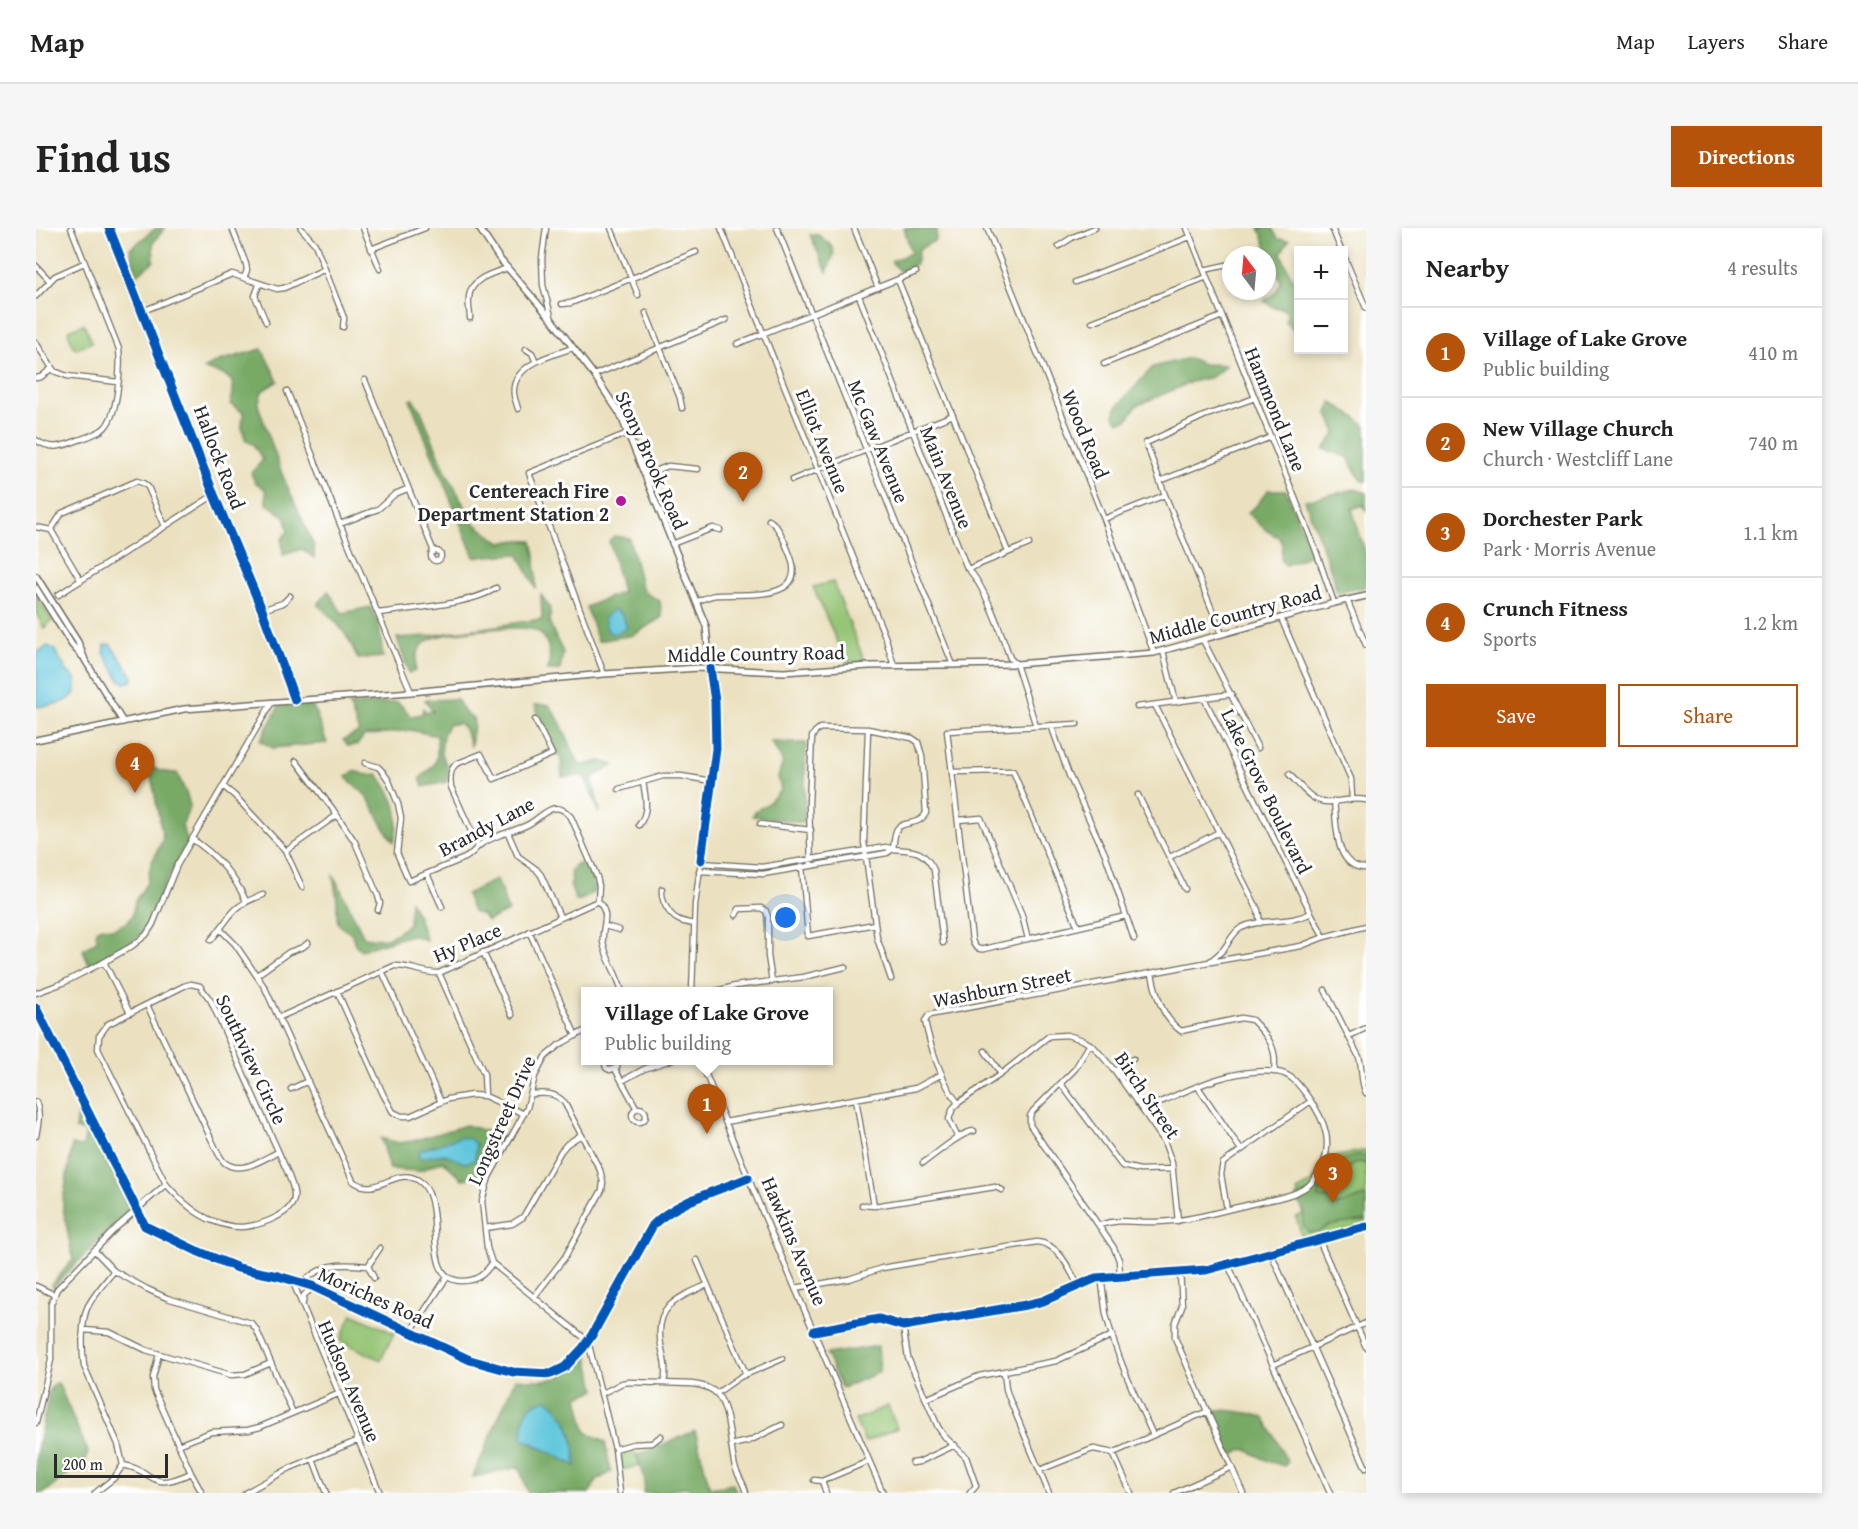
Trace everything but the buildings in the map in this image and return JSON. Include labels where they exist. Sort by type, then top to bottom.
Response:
[{"type":"main road","name":"Stony Brook Road","points":[[478,228],[594,375],[620,414],[706,626],[710,668]]},
{"type":"main road","points":[[36,576],[78,642],[85,660]]},
{"type":"main road","points":[[36,588],[72,645],[85,660],[123,722]]},
{"type":"main road","name":"Middle Country Road","points":[[36,740],[184,709],[668,669],[710,668],[784,672],[894,666],[1016,664],[1154,653],[1366,596]]},
{"type":"street","points":[[36,440],[45,446],[53,447],[65,445],[103,429],[110,421],[118,382],[119,349],[71,228]]},
{"type":"street","name":"Hallock Road","points":[[109,228],[214,495],[262,610],[295,700]]},
{"type":"street","points":[[232,228],[246,264],[244,278]]},
{"type":"street","points":[[301,228],[315,244],[344,318],[343,327]]},
{"type":"street","points":[[363,228],[380,269]]},
{"type":"street","points":[[371,249],[425,228]]},
{"type":"street","points":[[546,228],[542,258],[543,285],[552,320]]},
{"type":"street","points":[[611,228],[638,296]]},
{"type":"street","name":"Elliot Avenue","points":[[721,228],[886,639],[894,666]]},
{"type":"street","name":"Mc Gaw Avenue","points":[[777,228],[953,665]]},
{"type":"street","points":[[854,228],[878,288]]},
{"type":"street","name":"Wood Road","points":[[987,228],[1104,519],[1154,653]]},
{"type":"street","points":[[1059,246],[1095,228]]},
{"type":"street","name":"Hammond Lane","points":[[1187,228],[1271,437],[1334,603]]},
{"type":"street","points":[[1332,228],[1339,246]]},
{"type":"street","points":[[1075,282],[1190,237]]},
{"type":"street","points":[[562,304],[571,303],[696,252]]},
{"type":"street","points":[[36,296],[56,276],[84,263]]},
{"type":"street","points":[[1348,265],[1366,308]]},
{"type":"street","points":[[36,266],[50,281]]},
{"type":"street","points":[[1204,270],[1222,266]]},
{"type":"street","points":[[470,318],[468,300],[474,285],[486,276],[508,268]]},
{"type":"street","points":[[143,311],[232,274],[259,285],[282,289],[324,269]]},
{"type":"street","points":[[737,344],[916,272]]},
{"type":"street","points":[[1092,322],[1207,277]]},
{"type":"street","points":[[898,280],[1008,552]]},
{"type":"street","points":[[259,285],[255,296],[266,322]]},
{"type":"street","name":"Main Avenue","points":[[859,296],[968,569],[973,573],[989,605],[1010,658],[1016,664],[1036,726]]},
{"type":"street","points":[[646,313],[682,408]]},
{"type":"street","points":[[1104,364],[1222,316]]},
{"type":"street","points":[[594,375],[726,320]]},
{"type":"street","points":[[36,343],[54,371],[67,376],[118,382]]},
{"type":"street","points":[[518,409],[513,394],[520,373],[536,362],[573,348]]},
{"type":"street","points":[[526,349],[532,353],[536,362]]},
{"type":"street","points":[[36,378],[41,377],[52,368]]},
{"type":"street","points":[[365,380],[434,552]]},
{"type":"street","points":[[287,391],[411,692]]},
{"type":"street","points":[[1222,634],[1165,495],[1146,442],[1204,416],[1255,398]]},
{"type":"street","points":[[792,480],[953,416]]},
{"type":"street","points":[[604,674],[529,473],[628,433]]},
{"type":"street","points":[[1160,481],[1271,437]]},
{"type":"street","points":[[645,475],[668,466],[698,468]]},
{"type":"street","points":[[51,530],[62,513],[137,482],[148,487],[165,526]]},
{"type":"street","points":[[340,524],[378,510],[395,494],[407,489]]},
{"type":"street","points":[[58,596],[214,495]]},
{"type":"street","points":[[1104,519],[1165,495]]},
{"type":"street","points":[[696,602],[717,595],[767,594],[785,588],[792,576],[793,564],[776,525],[768,520]]},
{"type":"street","points":[[36,527],[51,530],[81,581]]},
{"type":"street","points":[[672,544],[713,528],[720,530]]},
{"type":"street","points":[[968,569],[1029,543]]},
{"type":"street","points":[[378,613],[472,599],[496,588]]},
{"type":"street","points":[[262,610],[283,603],[290,596]]},
{"type":"street","points":[[1347,600],[1366,645]]},
{"type":"street","points":[[1281,618],[1351,779],[1352,798]]},
{"type":"street","points":[[1203,640],[1258,748]]},
{"type":"street","points":[[1163,651],[1176,702]]},
{"type":"street","points":[[692,987],[694,924],[699,871],[716,749],[715,701],[710,668]]},
{"type":"street","points":[[1204,698],[1232,694]]},
{"type":"street","name":"Lake Grove Boulevard","points":[[1137,707],[1204,698],[1324,937]]},
{"type":"street","points":[[36,993],[63,983],[104,962],[146,935],[153,924],[177,865],[272,702]]},
{"type":"street","points":[[1155,705],[1258,910],[1260,923]]},
{"type":"street","points":[[478,846],[451,787],[453,766],[482,754],[494,779],[552,754],[535,720]]},
{"type":"street","points":[[1077,724],[947,731],[972,940],[978,950],[984,950],[1126,916]]},
{"type":"street","points":[[1051,725],[1069,775],[1105,854],[1134,939]]},
{"type":"street","points":[[699,871],[762,874],[802,868],[887,853],[893,849],[900,826],[914,824],[924,818],[926,813],[922,756],[918,742],[912,738],[868,729],[820,728],[815,732],[812,737],[809,804],[811,866]]},
{"type":"street","points":[[868,729],[865,850],[877,938],[891,980]]},
{"type":"street","points":[[296,761],[337,815],[360,851],[378,896],[380,903],[378,910]]},
{"type":"street","name":"Brandy Lane","points":[[365,763],[378,767],[383,772],[398,804],[401,818],[397,853],[409,881],[471,855],[478,846],[531,823],[546,811],[556,808],[567,813],[571,817],[597,877],[599,886],[597,901],[605,912],[603,943],[620,987]]},
{"type":"street","points":[[953,772],[1013,771],[1078,927]]},
{"type":"street","points":[[1289,774],[1317,800],[1324,802],[1352,798],[1366,800]]},
{"type":"street","points":[[619,789],[663,776],[681,776],[712,782]]},
{"type":"street","points":[[639,825],[644,819],[646,808],[643,782]]},
{"type":"street","points":[[223,786],[286,851],[302,887]]},
{"type":"street","points":[[1138,795],[1185,889]]},
{"type":"street","points":[[1334,801],[1343,856],[1351,865],[1366,868]]},
{"type":"street","points":[[286,851],[337,815]]},
{"type":"street","points":[[958,820],[981,818],[1022,915],[1028,939]]},
{"type":"street","points":[[760,824],[811,830]]},
{"type":"street","points":[[1170,857],[1219,832]]},
{"type":"street","points":[[508,833],[518,856],[536,868],[541,875],[560,917]]},
{"type":"street","points":[[192,839],[207,848],[236,881],[246,901]]},
{"type":"street","points":[[700,863],[762,867],[886,847],[917,850],[929,860],[934,870],[943,943]]},
{"type":"street","points":[[802,861],[808,936],[875,924]]},
{"type":"street","points":[[762,867],[762,874]]},
{"type":"street","points":[[427,874],[442,907]]},
{"type":"street","points":[[663,889],[662,896],[672,915],[678,920],[694,924]]},
{"type":"street","points":[[211,940],[234,910],[246,901],[263,895]]},
{"type":"street","name":"Hy Place","points":[[280,1017],[394,966],[439,973],[597,901]]},
{"type":"street","points":[[736,915],[739,909],[766,911],[772,982]]},
{"type":"street","points":[[1209,962],[1223,950],[1237,931],[1245,926],[1298,919],[1311,913]]},
{"type":"street","points":[[605,926],[619,930]]},
{"type":"street","name":"Washburn Street","points":[[942,1074],[925,1024],[929,1015],[1300,946],[1366,926]]},
{"type":"street","points":[[220,930],[235,944],[257,975],[280,1017],[350,1177],[359,1185],[368,1188],[400,1177],[418,1180],[431,1200],[438,1262],[447,1277],[461,1281],[473,1280],[481,1276],[492,1263],[588,1341],[615,1449],[620,1493]]},
{"type":"street","points":[[529,931],[576,1036]]},
{"type":"street","points":[[257,975],[289,952],[308,943]]},
{"type":"street","points":[[483,952],[512,1015]]},
{"type":"street","points":[[104,962],[130,1013]]},
{"type":"street","points":[[731,987],[804,977],[845,967]]},
{"type":"street","points":[[382,971],[441,1102]]},
{"type":"street","points":[[439,973],[484,1074],[485,1096]]},
{"type":"street","points":[[1152,974],[1158,1000],[1175,1026],[1181,1031],[1241,1018],[1252,1020],[1274,1048],[1276,1060],[1274,1072]]},
{"type":"street","name":"Southview Circle","points":[[191,984],[200,986],[211,1001],[291,1183],[294,1201],[289,1209],[265,1222],[238,1227],[212,1220],[183,1201],[166,1184],[109,1073],[98,1046],[98,1040],[104,1028],[130,1013],[184,986],[191,984]]},
{"type":"street","points":[[1325,990],[1362,1066],[1362,1085],[1366,1093]]},
{"type":"street","points":[[337,991],[382,1094],[393,1112],[401,1116],[411,1116],[441,1102],[467,1095],[485,1096],[524,1114]]},
{"type":"street","points":[[147,1005],[224,1162],[238,1168],[251,1165],[278,1152]]},
{"type":"street","name":"Moriches Road","points":[[36,1008],[146,1226],[238,1268],[314,1287],[470,1360],[513,1372],[551,1374],[566,1367],[588,1341],[641,1245],[662,1215],[748,1178]]},
{"type":"street","points":[[1349,1036],[1366,1028]]},
{"type":"street","name":"Longstreet Drive","points":[[492,1263],[488,1252],[482,1201],[485,1187],[529,1104],[535,1076],[545,1057],[581,1033]]},
{"type":"street","name":"Birch Street","points":[[957,1103],[1001,1074],[1049,1036],[1067,1035],[1090,1044],[1116,1071],[1164,1141],[1171,1156],[1178,1221]]},
{"type":"street","points":[[1090,1044],[1078,1065],[1033,1111],[1030,1122],[1100,1225],[1116,1253],[1120,1275]]},
{"type":"street","points":[[985,1051],[1001,1074]]},
{"type":"street","points":[[1116,1071],[1133,1059]]},
{"type":"street","points":[[604,1065],[610,1070],[615,1069],[618,1065]]},
{"type":"street","points":[[622,1082],[656,1065]]},
{"type":"street","name":"Hawkins Avenue","points":[[702,1065],[883,1493]]},
{"type":"street","points":[[615,1069],[637,1109]]},
{"type":"street","points":[[1100,1225],[1118,1221],[1192,1220],[1295,1193],[1308,1186],[1317,1176],[1325,1159],[1328,1143],[1325,1125],[1311,1101],[1294,1080],[1286,1075],[1274,1072],[1239,1073],[1223,1077],[1142,1110]]},
{"type":"street","points":[[725,1122],[916,1088],[942,1074],[957,1103],[949,1119],[958,1138]]},
{"type":"street","points":[[291,1089],[308,1081]]},
{"type":"street","points":[[1061,1084],[1122,1166],[1140,1170],[1173,1169]]},
{"type":"street","points":[[1198,1087],[1241,1150]]},
{"type":"street","points":[[531,1094],[558,1096],[564,1102],[602,1174],[603,1186],[565,1257],[534,1297]]},
{"type":"street","points":[[856,1099],[874,1206]]},
{"type":"street","points":[[1227,1210],[1221,1166],[1226,1160],[1311,1101]]},
{"type":"street","points":[[36,1102],[39,1108],[39,1119],[36,1136]]},
{"type":"street","points":[[923,1163],[958,1138],[974,1131]]},
{"type":"street","points":[[485,1228],[512,1224],[523,1217],[561,1151],[581,1135]]},
{"type":"street","points":[[382,1174],[385,1182]]},
{"type":"street","points":[[36,1423],[51,1360],[51,1304],[57,1289],[94,1250],[166,1184]]},
{"type":"street","points":[[862,1205],[874,1206],[995,1187],[1002,1190]]},
{"type":"street","points":[[814,1331],[879,1319],[903,1326],[1037,1303],[1101,1277],[1206,1270],[1365,1229]]},
{"type":"street","points":[[1319,1240],[1366,1347]]},
{"type":"street","points":[[795,1288],[849,1279],[882,1268],[1037,1242],[1048,1244],[1058,1251],[1078,1285]]},
{"type":"street","points":[[368,1266],[380,1248]]},
{"type":"street","points":[[94,1250],[114,1271],[167,1298],[252,1323],[293,1413]]},
{"type":"street","points":[[1270,1253],[1366,1468]]},
{"type":"street","points":[[697,1260],[746,1374]]},
{"type":"street","points":[[1228,1264],[1330,1493]]},
{"type":"street","points":[[301,1283],[320,1269],[331,1265],[368,1266]]},
{"type":"street","points":[[368,1266],[374,1278]]},
{"type":"street","points":[[95,1493],[114,1478],[123,1465],[118,1444],[84,1366],[84,1316],[87,1307],[114,1271]]},
{"type":"street","points":[[1180,1271],[1183,1299],[1175,1324],[1175,1338],[1243,1493]]},
{"type":"street","points":[[411,1331],[447,1277]]},
{"type":"street","points":[[1101,1277],[1113,1335],[1130,1384],[1152,1435]]},
{"type":"street","name":"Hudson Avenue","points":[[292,1280],[380,1493]]},
{"type":"street","points":[[664,1383],[666,1370],[659,1330],[668,1307],[676,1299],[707,1285]]},
{"type":"street","points":[[36,1286],[55,1295]]},
{"type":"street","points":[[305,1311],[303,1299],[314,1287]]},
{"type":"street","points":[[1273,1365],[1366,1323]]},
{"type":"street","points":[[903,1326],[908,1358],[941,1432],[966,1457],[976,1486],[970,1493]]},
{"type":"street","points":[[84,1330],[109,1332],[159,1354],[231,1375],[245,1374],[271,1363]]},
{"type":"street","points":[[926,1399],[979,1376],[1056,1361],[1113,1335]]},
{"type":"street","points":[[159,1354],[153,1382],[157,1398],[202,1493]]},
{"type":"street","points":[[717,1393],[746,1374],[782,1359]]},
{"type":"street","points":[[1004,1371],[1009,1398],[1049,1493]]},
{"type":"street","points":[[601,1394],[622,1383],[699,1385],[717,1393],[725,1411],[735,1466],[746,1493]]},
{"type":"street","points":[[178,1445],[211,1432],[260,1427],[338,1394]]},
{"type":"street","points":[[1040,1470],[1094,1449],[1113,1453],[1208,1411]]},
{"type":"street","points":[[731,1445],[749,1441],[782,1425]]},
{"type":"street","points":[[615,1449],[633,1444],[652,1443],[661,1436]]},
{"type":"street","points":[[244,1493],[290,1468],[359,1440]]},
{"type":"street","points":[[912,1463],[955,1445]]},
{"type":"street","points":[[1113,1453],[1131,1493]]},
{"type":"street","points":[[313,1459],[326,1493]]},
{"type":"street","points":[[814,1480],[822,1481],[869,1461]]},
{"type":"street","points":[[123,1465],[160,1483],[172,1482],[191,1473]]},
{"type":"street","points":[[1174,1493],[1232,1467]]},
{"type":"street","points":[[822,1481],[826,1493]]},
{"type":"green space","points":[[156,228],[165,228],[153,243],[154,261],[137,275],[130,249]]},
{"type":"green space","points":[[904,228],[937,228],[936,240],[919,249],[916,264],[900,272],[891,261],[911,253]]},
{"type":"green space","points":[[1259,228],[1272,228],[1278,239],[1289,240],[1281,253],[1294,281],[1294,331],[1285,320],[1288,314],[1284,309],[1273,307],[1264,301],[1276,300],[1276,292],[1281,282],[1276,270],[1276,246],[1266,246]]},
{"type":"green space","points":[[810,235],[818,235],[831,245],[834,254],[827,272]]},
{"type":"green space","points":[[84,324],[92,342],[76,349],[68,332]]},
{"type":"green space","points":[[262,349],[278,381],[262,391],[258,405],[282,474],[314,546],[314,558],[302,549],[283,555],[282,539],[288,531],[286,517],[266,503],[266,490],[255,482],[251,473],[263,460],[253,444],[246,441],[242,429],[243,412],[230,404],[233,395],[232,383],[219,373],[204,369],[216,362]]},
{"type":"green space","points":[[1189,358],[1203,364],[1227,365],[1212,377],[1191,382],[1136,406],[1127,420],[1119,422],[1114,416],[1116,408],[1153,367]]},
{"type":"green space","points":[[413,399],[421,411],[446,472],[474,523],[501,543],[516,540],[532,541],[535,555],[536,589],[518,554],[474,557],[410,400]]},
{"type":"green space","points":[[1331,402],[1366,426],[1366,481],[1362,481],[1348,457],[1324,449],[1336,433],[1328,414]]},
{"type":"green space","points":[[1355,489],[1366,493],[1366,510],[1363,505],[1352,509],[1366,555],[1366,587],[1336,593],[1334,579],[1305,500]]},
{"type":"green space","points":[[1268,490],[1286,490],[1312,554],[1286,565],[1281,561],[1282,545],[1279,537],[1265,530],[1247,513],[1256,506]]},
{"type":"green space","points":[[614,536],[629,538],[643,590],[660,601],[662,617],[634,635],[598,641],[586,607],[622,592],[609,541]]},
{"type":"green space","points":[[833,582],[865,662],[846,662],[813,587]]},
{"type":"green space","points":[[328,591],[342,613],[370,607],[379,624],[383,657],[358,659],[342,630],[318,605]]},
{"type":"green space","points":[[36,595],[52,621],[44,628],[36,613]]},
{"type":"green space","points":[[541,595],[549,607],[549,621],[563,652],[560,670],[547,670],[548,647],[539,633],[527,628],[514,628],[462,632],[433,638],[420,648],[415,671],[409,673],[397,638],[428,636],[542,619]]},
{"type":"green space","points":[[457,699],[465,713],[473,718],[474,724],[471,747],[465,729],[459,723],[448,725],[443,735],[441,754],[448,768],[447,782],[423,787],[420,778],[436,760],[438,736],[410,730],[364,736],[357,745],[348,746],[343,740],[359,732],[349,705],[398,702],[411,716],[422,714],[423,708],[426,712],[433,712],[425,700]]},
{"type":"green space","points":[[535,705],[549,705],[559,720],[580,766],[601,761],[614,765],[592,778],[600,813],[584,776],[562,777],[561,760],[543,727]]},
{"type":"green space","points":[[279,706],[313,706],[327,743],[273,748],[260,741]]},
{"type":"green space","points":[[771,742],[806,743],[804,823],[752,816],[781,790],[778,777],[783,762]]},
{"type":"green space","points":[[139,747],[150,764],[157,770],[177,773],[190,806],[182,826],[188,842],[161,891],[147,929],[128,945],[89,965],[83,950],[97,940],[96,930],[102,927],[113,929],[126,923],[132,916],[135,901],[147,883],[151,864],[163,839],[152,780]]},
{"type":"green space","points":[[354,771],[367,775],[378,774],[393,798],[397,813],[394,842],[367,797],[346,777]]},
{"type":"green space","points":[[582,863],[588,867],[596,890],[576,901],[570,885],[572,880],[570,871]]},
{"type":"green space","points":[[333,874],[364,937],[378,939],[399,932],[409,923],[410,901],[426,940],[411,935],[361,950],[355,944],[351,932],[339,925]]},
{"type":"green space","points":[[497,879],[508,911],[487,921],[483,915],[473,912],[466,894]]},
{"type":"green space","points":[[78,1105],[129,1209],[53,1287],[51,1285],[73,1260],[63,1201],[72,1145],[83,1147],[86,1132],[75,1129]]},
{"type":"green space","points":[[466,1125],[504,1137],[483,1176],[462,1179],[443,1161],[419,1171],[390,1169],[381,1138],[399,1143]],"holes":[[[445,1143],[476,1144],[475,1160],[464,1163],[451,1156],[419,1151]]]},
{"type":"green space","points":[[1366,1150],[1366,1228],[1304,1244],[1296,1217],[1304,1214],[1297,1191],[1312,1183],[1325,1159]]},
{"type":"green space","points":[[1359,1155],[1366,1156],[1366,1165],[1361,1162],[1354,1163],[1333,1187],[1325,1177],[1330,1163]]},
{"type":"green space","points":[[1322,1186],[1319,1198],[1333,1198],[1332,1205],[1339,1205],[1364,1196],[1366,1198],[1366,1220],[1329,1226],[1318,1232],[1308,1232],[1303,1223],[1305,1214],[1296,1197]]},
{"type":"green space","points":[[352,1314],[394,1333],[381,1360],[340,1341]]},
{"type":"green space","points":[[878,1346],[880,1372],[843,1388],[840,1386],[826,1354]]},
{"type":"green space","points":[[587,1352],[596,1390],[578,1397],[586,1432],[605,1442],[611,1472],[596,1481],[590,1493],[528,1493],[519,1467],[473,1477],[515,1379],[547,1380],[565,1375],[580,1362]]},
{"type":"green space","points":[[58,1383],[88,1452],[86,1460],[44,1493],[36,1493],[36,1455],[50,1389]]},
{"type":"green space","points":[[888,1406],[897,1428],[865,1442],[855,1420]]},
{"type":"green space","points":[[1217,1410],[1235,1411],[1265,1419],[1288,1462],[1284,1466],[1268,1461],[1245,1449],[1231,1456],[1211,1413]]},
{"type":"green space","points":[[695,1431],[710,1488],[733,1484],[737,1493],[693,1493],[689,1488],[683,1487],[662,1493],[643,1493],[645,1480],[637,1455]]},
{"type":"green space","points":[[633,1449],[640,1465],[622,1470],[619,1454]]},
{"type":"water","points":[[616,610],[622,615],[627,627],[625,630],[612,634],[607,630],[604,618]]},
{"type":"water","points":[[110,644],[131,673],[132,681],[124,683],[119,679],[104,653],[105,645]]},
{"type":"water","points":[[48,646],[54,649],[67,671],[75,678],[75,693],[71,698],[58,704],[36,707],[36,653]]},
{"type":"water","points":[[460,1137],[468,1138],[476,1144],[475,1160],[464,1163],[445,1154],[419,1158],[419,1151]]},
{"type":"water","points":[[547,1399],[561,1413],[570,1428],[576,1466],[522,1438],[526,1412],[533,1405]]},
{"type":"cycle path","points":[[109,228],[214,495],[262,610],[295,700]]},
{"type":"cycle path","points":[[701,860],[716,749],[715,701],[710,668]]},
{"type":"cycle path","points":[[36,1008],[145,1226],[238,1268],[312,1286],[470,1360],[513,1372],[551,1374],[565,1367],[592,1335],[653,1225],[685,1203],[748,1178]]},
{"type":"cycle path","points":[[814,1331],[879,1319],[903,1326],[1026,1305],[1043,1301],[1096,1278],[1206,1270],[1366,1227]]},
{"type":"place","name":"Centereach Fire Department Station 2","points":[[621,501]]},
{"type":"place","name":"New Village Church","points":[[743,502]]},
{"type":"place","name":"Crunch Fitness","points":[[135,793]]},
{"type":"place","name":"Village of Lake Grove","points":[[707,1134]]},
{"type":"place","name":"Dorchester Park","points":[[1333,1203]]}]
